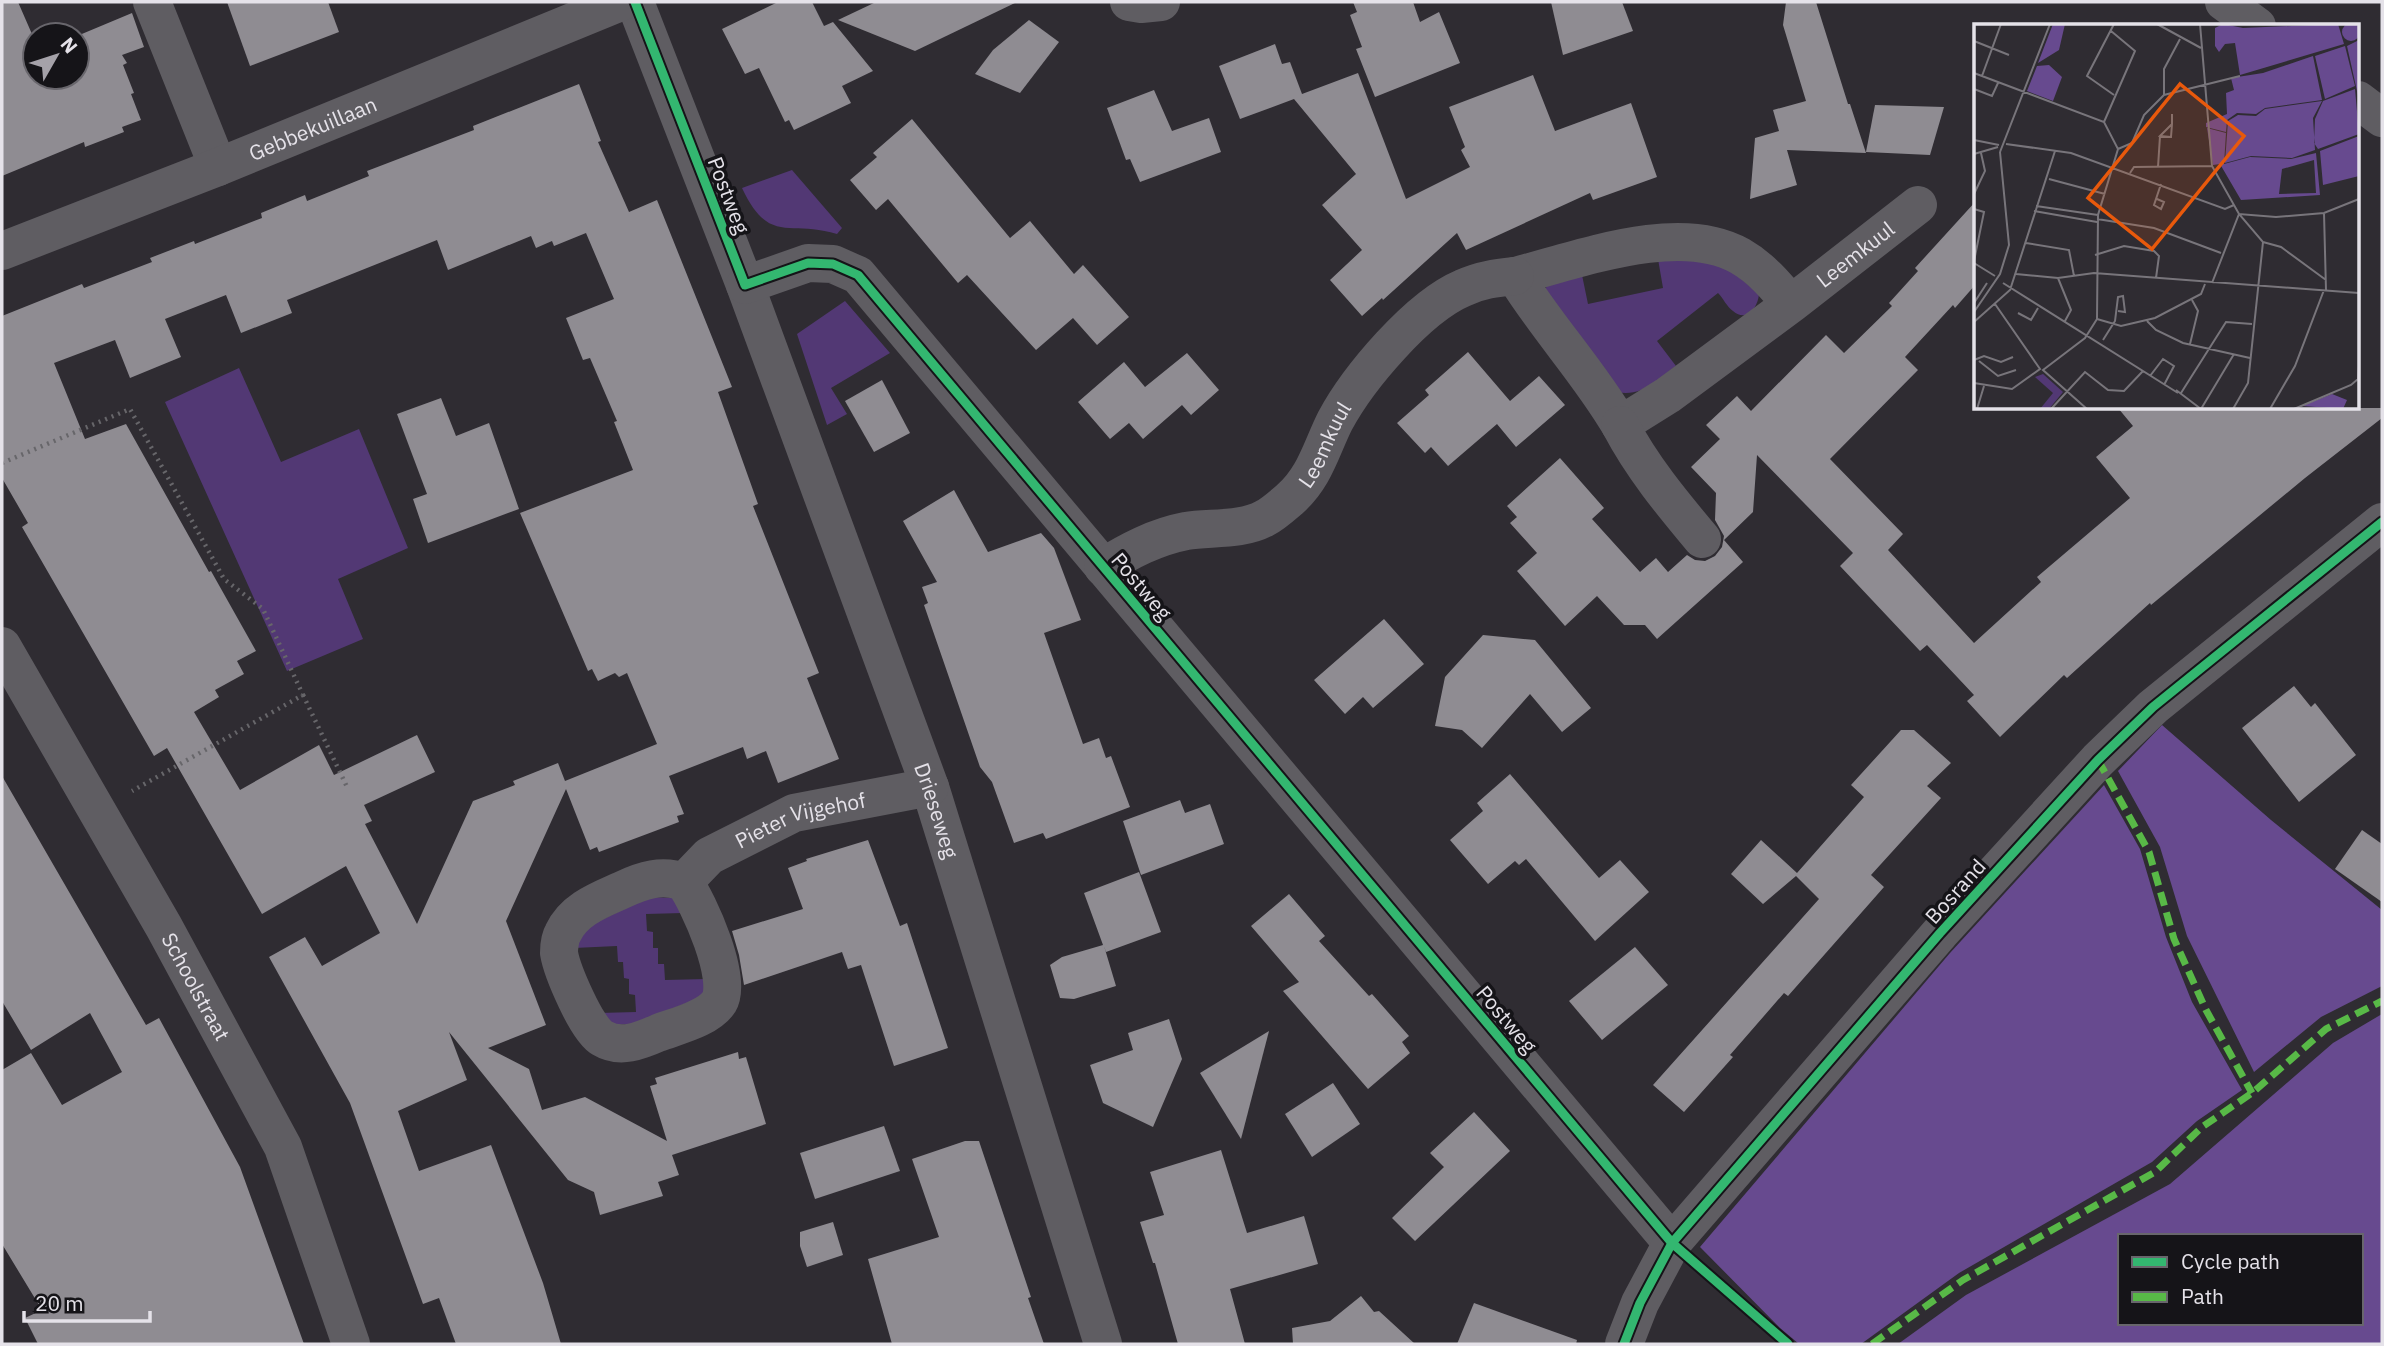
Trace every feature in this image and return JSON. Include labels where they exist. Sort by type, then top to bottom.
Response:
[{"type":"street","points":[[152,2],[218,167]]},
{"type":"street","name":"Gebbekuillaan","points":[[2,251],[218,167],[621,2]]},
{"type":"street","name":"Postweg","points":[[635,2],[745,285],[808,263],[833,264],[858,275],[1672,1242]]},
{"type":"street","points":[[1129,2],[1161,2]]},
{"type":"street","points":[[2224,2],[2254,24]]},
{"type":"street","points":[[2360,102],[2382,118]]},
{"type":"street","name":"Leemkuul","points":[[1620,425],[1668,395],[1918,205]]},
{"type":"street","name":"Leemkuul","points":[[1103,566],[1140,545],[1184,531],[1235,526],[1264,519],[1292,497],[1314,471],[1336,419],[1391,346],[1440,299],[1462,288],[1486,279],[1515,276],[1627,248],[1663,242],[1693,242],[1718,247],[1740,256],[1769,278],[1791,304]]},
{"type":"street","points":[[1515,276],[1535,309],[1602,396],[1635,454],[1702,539]]},
{"type":"street","name":"Drieseweg","points":[[745,285],[930,786],[1103,1344]]},
{"type":"street","name":"Bosrand","points":[[1624,1344],[1640,1303],[1672,1242],[1940,933],[2098,760],[2153,707],[2382,522]]},
{"type":"street","name":"Schoolstraat","points":[[2,646],[164,927],[283,1147],[351,1344]]},
{"type":"street","name":"Pieter Vijgehof","points":[[684,882],[709,856],[794,813],[930,786]]},
{"type":"street","points":[[656,878],[671,878],[684,882],[701,911],[720,971],[723,989],[718,1003],[705,1014],[637,1042],[619,1044],[601,1038],[588,1025],[566,972],[559,952],[562,934],[577,914],[597,901],[633,885],[656,878]]},
{"type":"path","points":[[2,463],[130,409],[224,579],[263,609],[348,789]]},
{"type":"path","points":[[97,811],[303,695]]},
{"type":"shaded area","points":[[792,170],[842,228],[837,234],[772,224],[762,218],[752,206],[742,188]]},
{"type":"shaded area","points":[[1658,259],[1720,261],[1759,294],[1758,299],[1751,312],[1743,315],[1731,309],[1718,293],[1657,341],[1676,366],[1642,390],[1617,392],[1542,294],[1547,286],[1582,275],[1588,304],[1663,288]]},
{"type":"shaded area","points":[[845,301],[890,353],[831,388],[847,414],[827,425],[797,334]]},
{"type":"shaded area","points":[[239,368],[281,462],[359,429],[408,548],[338,579],[363,639],[287,671],[165,402]]},
{"type":"shaded area","points":[[2162,725],[2271,820],[2382,910],[2382,986],[2321,1017],[2254,1072],[2187,936],[2160,847],[2118,771]]},
{"type":"shaded area","points":[[2104,785],[2140,849],[2166,937],[2192,1002],[2242,1090],[2197,1121],[2152,1162],[1959,1273],[1861,1344],[1799,1344],[1700,1247],[1950,953]]},
{"type":"shaded area","points":[[648,897],[675,898],[683,913],[646,914],[647,931],[653,932],[653,948],[658,948],[658,964],[664,964],[665,980],[707,979],[702,997],[634,1024],[613,1025],[599,1013],[636,1012],[635,995],[629,994],[629,979],[624,978],[623,962],[618,962],[617,946],[574,948],[579,931]]},
{"type":"shaded area","points":[[2382,1014],[2382,1344],[1898,1344],[1966,1295],[2170,1184],[2333,1043]]},
{"type":"building","points":[[2,2],[18,2],[26,21],[21,21],[21,91],[91,91],[91,30],[132,13],[144,47],[122,55],[127,63],[123,65],[141,120],[122,127],[124,132],[85,147],[84,142],[2,176]]},
{"type":"building","points":[[227,2],[328,2],[339,32],[250,66]]},
{"type":"building","points":[[778,2],[812,2],[824,26],[833,22],[873,71],[842,86],[851,103],[794,130],[789,120],[785,122],[759,68],[745,74],[722,29]]},
{"type":"building","points":[[876,2],[1017,2],[915,51],[838,20]]},
{"type":"building","points":[[1353,2],[1413,2],[1420,22],[1439,12],[1460,63],[1375,97],[1356,49],[1362,47],[1350,15],[1357,12]]},
{"type":"building","points":[[1551,2],[1622,2],[1633,31],[1563,55]]},
{"type":"building","points":[[1786,2],[1816,2],[1866,153],[1787,150],[1797,185],[1750,199],[1755,138],[1779,131],[1773,110],[1806,101],[1783,25]]},
{"type":"building","points":[[1029,20],[1059,42],[1020,93],[975,74],[993,50]]},
{"type":"building","points":[[1275,44],[1282,64],[1290,62],[1302,94],[1358,73],[1406,199],[1470,167],[1461,150],[1465,147],[1449,107],[1533,75],[1555,131],[1631,103],[1657,177],[1593,200],[1590,193],[1466,250],[1457,233],[1362,316],[1330,280],[1362,250],[1322,205],[1356,174],[1294,99],[1240,119],[1219,66]]},
{"type":"building","points":[[579,84],[601,141],[598,142],[629,212],[657,200],[732,387],[718,392],[758,504],[753,506],[819,673],[807,678],[839,759],[778,783],[766,751],[747,759],[743,747],[669,776],[684,814],[677,816],[679,822],[599,852],[597,847],[590,850],[566,789],[506,921],[546,1025],[488,1048],[529,1069],[542,1110],[585,1097],[667,1141],[650,1086],[657,1084],[655,1078],[738,1052],[739,1059],[746,1057],[766,1124],[672,1155],[679,1175],[658,1182],[663,1196],[600,1215],[594,1192],[568,1180],[449,1032],[467,1080],[398,1111],[419,1171],[491,1145],[543,1283],[561,1344],[456,1344],[439,1298],[423,1304],[350,1103],[269,957],[305,937],[322,966],[380,933],[346,866],[262,914],[167,748],[154,756],[22,527],[28,523],[2,478],[2,316],[82,284],[84,288],[152,262],[150,258],[262,218],[261,213],[305,195],[307,201],[369,176],[367,171],[474,130],[473,126]],"holes":[[[586,233],[614,299],[566,318],[583,360],[590,358],[617,421],[614,422],[633,470],[520,513],[588,671],[592,669],[598,681],[615,673],[619,677],[627,673],[657,744],[565,781],[558,763],[513,781],[515,785],[473,801],[417,924],[365,824],[372,821],[364,805],[435,772],[417,735],[334,775],[319,745],[240,790],[194,712],[219,697],[215,690],[244,674],[237,661],[256,651],[126,424],[85,439],[54,363],[115,340],[130,378],[181,357],[165,319],[226,295],[241,333],[292,313],[287,300],[437,240],[448,270],[531,236],[536,248],[552,241],[554,246]]]},
{"type":"building","points":[[1154,90],[1172,131],[1209,118],[1221,152],[1140,182],[1130,159],[1126,160],[1107,108]]},
{"type":"building","points":[[1875,105],[1944,107],[1930,155],[1866,152]]},
{"type":"building","points":[[912,119],[1010,238],[1030,221],[1074,274],[1083,265],[1129,317],[1097,345],[1073,318],[1036,350],[967,275],[958,283],[888,199],[876,210],[850,180],[877,157],[873,153]]},
{"type":"building","points":[[1974,203],[1974,286],[1905,357],[1918,370],[1830,459],[1903,534],[1888,550],[1974,643],[2041,582],[2037,577],[2130,498],[2096,457],[2133,426],[2120,410],[2382,408],[2382,418],[2151,605],[2150,603],[2067,678],[2064,675],[2000,737],[1967,701],[1974,695],[1927,645],[1920,651],[1840,566],[1853,553],[1757,455],[1753,512],[1724,540],[1743,562],[1657,639],[1645,625],[1624,625],[1597,596],[1565,626],[1517,571],[1537,553],[1510,523],[1517,517],[1507,506],[1560,458],[1604,508],[1592,519],[1640,572],[1656,558],[1668,572],[1687,555],[1695,560],[1705,561],[1715,556],[1722,547],[1724,536],[1715,520],[1716,493],[1691,467],[1720,439],[1706,425],[1737,396],[1751,411],[1826,335],[1844,353],[1892,306],[1889,303],[1918,271],[1915,268]]},
{"type":"building","points":[[1468,352],[1510,401],[1539,376],[1565,405],[1516,447],[1497,424],[1448,466],[1431,447],[1425,453],[1397,423],[1429,395],[1425,390]]},
{"type":"building","points":[[1187,353],[1219,390],[1191,415],[1182,405],[1143,439],[1129,423],[1110,439],[1078,402],[1124,362],[1145,387]]},
{"type":"building","points":[[882,380],[910,433],[874,452],[845,401]]},
{"type":"building","points":[[441,398],[456,436],[489,423],[519,509],[428,543],[413,499],[427,494],[397,414]]},
{"type":"building","points":[[954,490],[988,552],[1041,533],[1054,548],[1081,620],[1044,633],[1083,744],[1099,738],[1106,758],[1111,756],[1130,807],[1046,839],[1043,833],[1014,843],[992,782],[980,767],[924,605],[928,603],[922,587],[937,582],[903,521]]},
{"type":"building","points":[[1384,619],[1424,664],[1373,708],[1363,697],[1345,714],[1314,680]]},
{"type":"building","points":[[1483,635],[1535,640],[1591,708],[1562,732],[1530,694],[1482,748],[1462,730],[1435,726],[1445,677]]},
{"type":"building","points":[[2294,686],[2311,707],[2315,703],[2356,755],[2299,802],[2242,728]]},
{"type":"building","points":[[1901,730],[1914,730],[1951,763],[1927,786],[1941,798],[1871,875],[1884,887],[1788,996],[1784,993],[1730,1055],[1733,1057],[1684,1112],[1653,1085],[1819,899],[1796,876],[1763,904],[1731,874],[1761,840],[1797,873],[1864,797],[1851,785]]},
{"type":"building","points":[[1510,774],[1599,878],[1620,860],[1649,892],[1595,941],[1526,859],[1519,865],[1515,861],[1488,884],[1450,840],[1483,811],[1477,803]]},
{"type":"building","points":[[2,776],[146,1025],[159,1018],[240,1167],[304,1344],[38,1344],[25,1318],[42,1310],[2,1244],[2,1070],[31,1053],[62,1105],[122,1072],[90,1013],[31,1050],[2,1001]]},
{"type":"building","points":[[1180,800],[1185,813],[1210,804],[1224,844],[1141,875],[1123,821]]},
{"type":"building","points":[[2362,830],[2382,844],[2382,902],[2335,869]]},
{"type":"building","points":[[868,840],[900,926],[907,923],[948,1048],[894,1066],[861,965],[848,969],[842,952],[744,985],[732,931],[803,909],[788,868],[807,861],[806,859]]},
{"type":"building","points":[[1139,872],[1161,932],[1106,952],[1104,946],[1116,986],[1074,999],[1060,998],[1050,965],[1062,957],[1103,945],[1084,893]]},
{"type":"building","points":[[1289,894],[1325,936],[1319,941],[1409,1036],[1402,1042],[1410,1053],[1368,1089],[1283,991],[1299,982],[1251,926]]},
{"type":"building","points":[[1635,947],[1668,985],[1602,1040],[1569,1001]]},
{"type":"building","points":[[1169,1019],[1182,1059],[1153,1127],[1103,1103],[1090,1065],[1133,1050],[1128,1033]]},
{"type":"building","points":[[1269,1031],[1241,1139],[1200,1073]]},
{"type":"building","points":[[1333,1083],[1360,1124],[1312,1157],[1285,1114]]},
{"type":"building","points":[[1474,1112],[1510,1151],[1415,1241],[1392,1218],[1444,1167],[1430,1153]]},
{"type":"building","points":[[884,1126],[900,1171],[815,1199],[800,1153]]},
{"type":"building","points":[[965,1141],[979,1141],[1044,1344],[892,1344],[868,1259],[939,1237],[912,1159]]},
{"type":"building","points":[[1221,1150],[1247,1233],[1304,1216],[1318,1264],[1230,1289],[1245,1344],[1178,1344],[1155,1263],[1140,1222],[1164,1215],[1150,1172]]},
{"type":"building","points":[[833,1222],[843,1255],[807,1267],[800,1246],[800,1232]]},
{"type":"building","points":[[1361,1296],[1374,1312],[1379,1311],[1415,1344],[1293,1344],[1292,1328],[1330,1321]]},
{"type":"building","points":[[1474,1303],[1577,1340],[1576,1344],[1457,1344]]},
{"type":"marked path","points":[[2098,760],[2149,852],[2174,939],[2206,1010],[2252,1093]]},
{"type":"marked path","points":[[1872,1344],[1963,1280],[2155,1172],[2202,1127],[2252,1093],[2326,1029],[2382,1001]]},
{"type":"cycle path","points":[[635,2],[745,285],[808,263],[833,264],[858,275],[1672,1243],[1788,1344]]},
{"type":"cycle path","points":[[1624,1344],[1640,1303],[1672,1243],[1940,933],[2098,760],[2153,707],[2382,522]]}]
